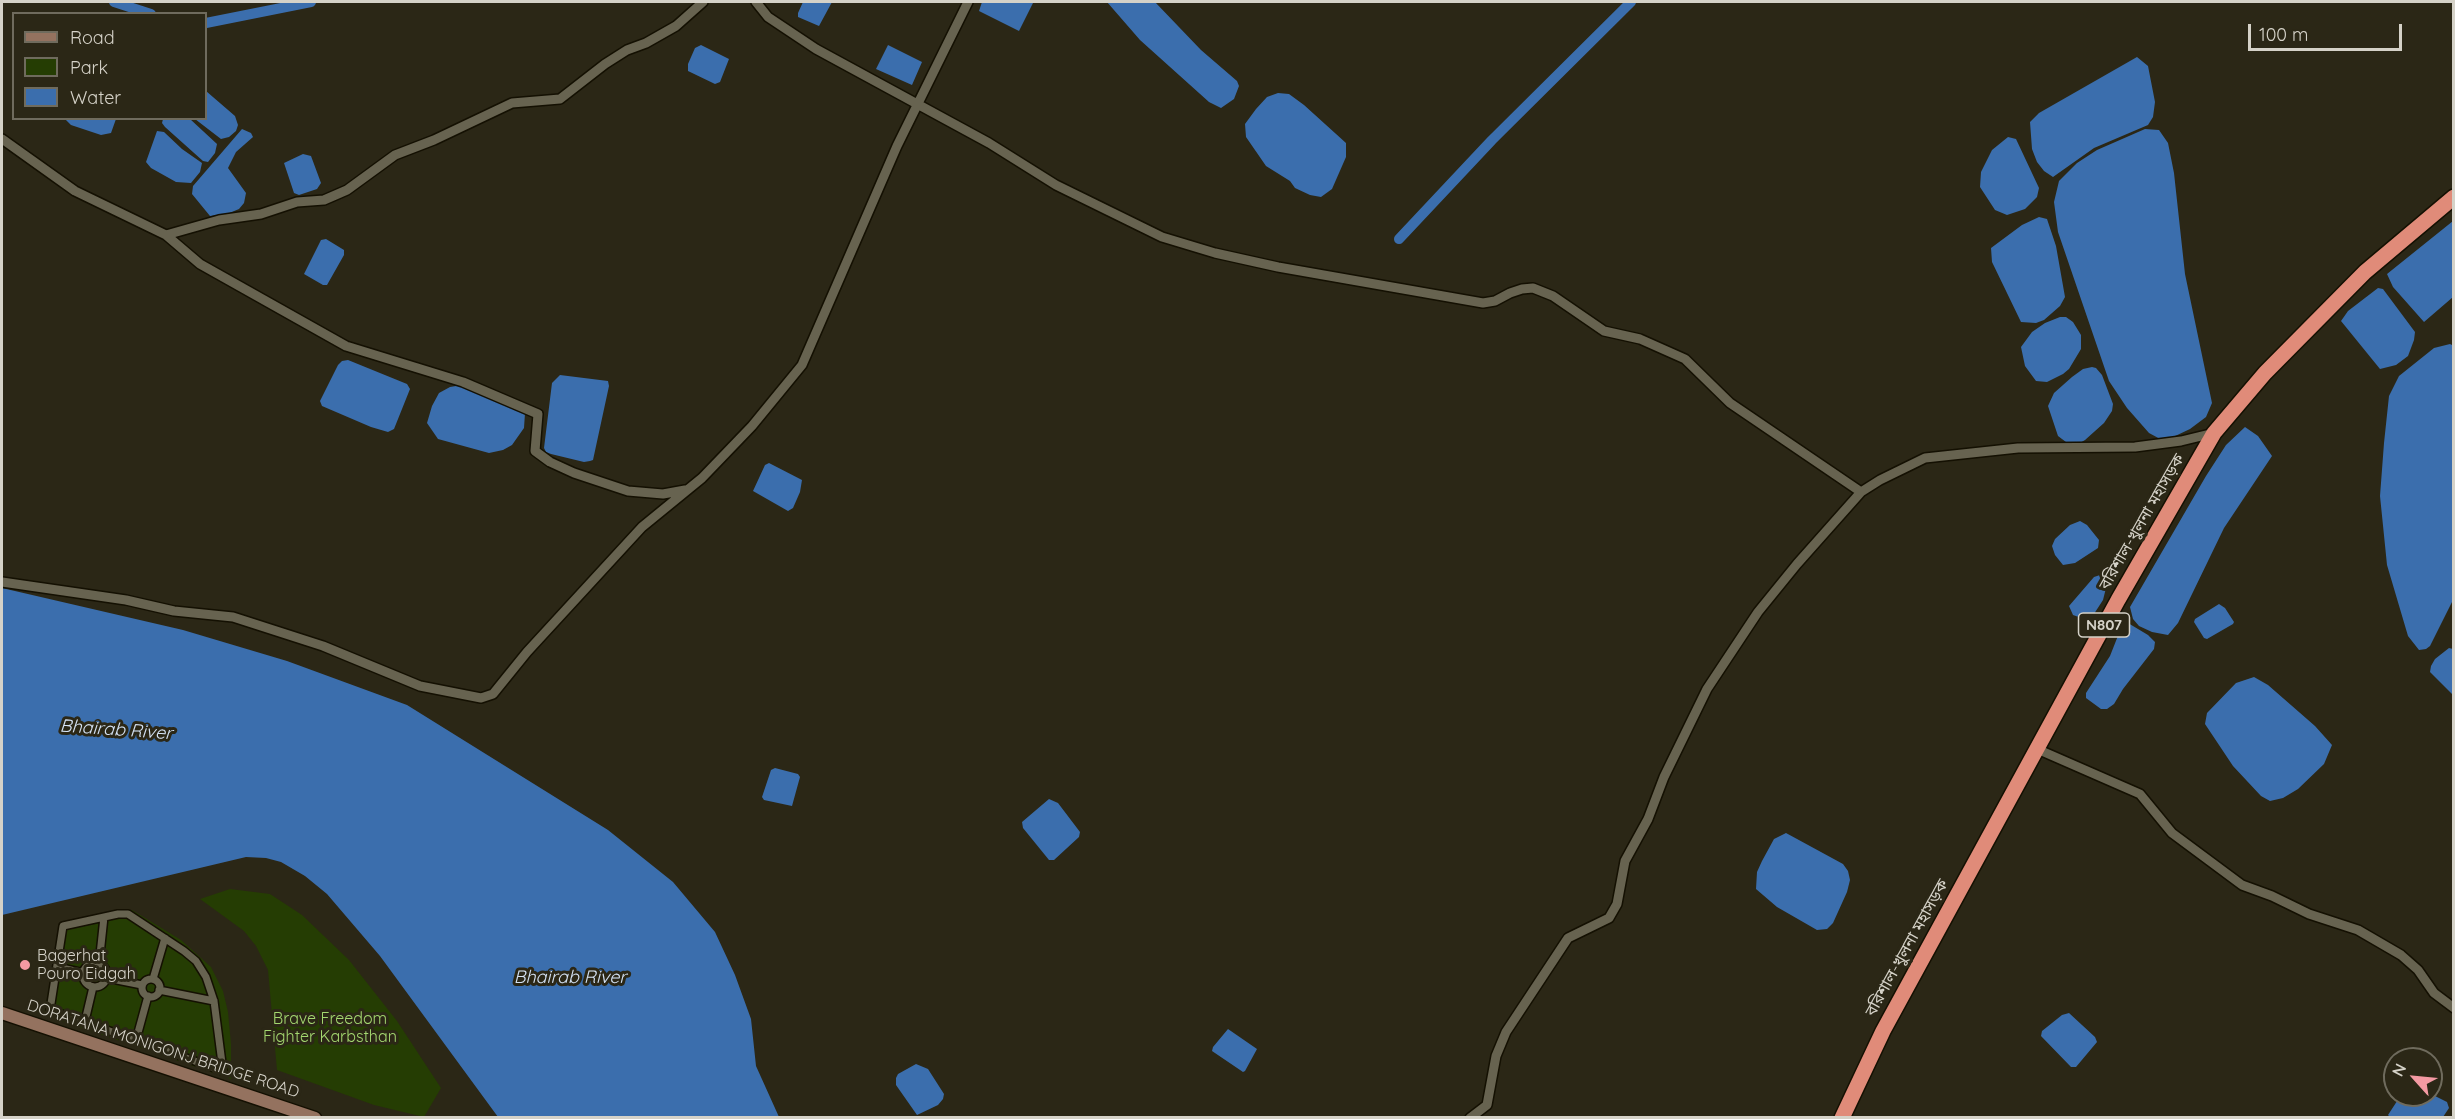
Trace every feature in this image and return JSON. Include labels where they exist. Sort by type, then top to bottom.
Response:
[{"type":"highway","name":"বরিশাল-খুলনা মহাসড়ক","points":[[1842,1118],[1883,1030],[2118,600],[2214,433],[2265,373],[2365,272],[2454,197]]},
{"type":"main road","name":"DORATANA MONIGONJ BRIDGE ROAD","points":[[2,1013],[315,1118]]},
{"type":"street","points":[[166,235],[219,220],[261,214],[297,202],[324,200],[347,190],[394,155],[434,140],[512,103],[560,99],[619,55],[676,26],[703,2]]},
{"type":"street","points":[[756,2],[768,17],[808,44],[989,143],[1056,185],[1162,237],[1215,253],[1278,267],[1484,303],[1495,301],[1522,289],[1533,288],[1553,296],[1604,331],[1640,339],[1685,359],[1730,403],[1861,492]]},
{"type":"street","points":[[2,582],[126,600],[174,611],[233,617],[323,646],[420,686],[481,698],[493,694],[527,652],[642,527],[687,490],[752,426],[802,364],[897,146],[968,2]]},
{"type":"street","points":[[2,139],[75,191],[166,235],[200,264],[346,346],[463,382],[538,414],[535,451],[550,462],[574,473],[628,491],[663,494],[687,490]]},
{"type":"street","points":[[1470,1118],[1487,1105],[1497,1056],[1506,1032],[1568,938],[1610,918],[1617,904],[1625,861],[1648,819],[1664,777],[1707,689],[1758,612],[1861,492],[1925,458],[2018,448],[2135,447],[2181,441],[2214,433]]},
{"type":"street","points":[[2037,749],[2140,794],[2172,834],[2242,885],[2272,896],[2309,914],[2358,930],[2401,955],[2418,970],[2434,993],[2454,1008]]},
{"type":"street","points":[[128,914],[196,961],[206,977],[214,1001],[223,1071],[50,1010],[63,926],[104,917],[128,914]]},
{"type":"street","points":[[99,964],[104,917]]},
{"type":"street","points":[[153,979],[165,938]]},
{"type":"street","points":[[99,964],[106,969],[107,978],[103,985],[93,987],[85,981],[84,973],[88,966],[99,964]]},
{"type":"street","points":[[57,967],[84,973]]},
{"type":"street","points":[[107,978],[142,985]]},
{"type":"street","points":[[153,979],[158,983],[159,990],[155,995],[148,996],[143,992],[142,985],[146,980],[153,979]]},
{"type":"street","points":[[85,1021],[93,987]]},
{"type":"street","points":[[159,990],[214,1001]]},
{"type":"street","points":[[136,1041],[148,996]]},
{"type":"green space","name":"Brave Freedom Fighter Karbsthan","points":[[230,889],[270,894],[302,915],[349,960],[397,1021],[441,1088],[424,1117],[374,1105],[277,1070],[268,970],[256,946],[244,931],[200,899]]},
{"type":"green space","points":[[132,910],[181,940],[211,967],[223,991],[228,1012],[231,1079],[44,1015],[60,924],[104,913]]},
{"type":"water","points":[[803,2],[832,2],[819,26],[798,17]]},
{"type":"water","points":[[982,2],[1033,3],[1019,31],[979,11]]},
{"type":"water","points":[[1107,2],[1155,2],[1201,50],[1237,81],[1239,86],[1234,99],[1221,108],[1209,102],[1140,40]]},
{"type":"water","points":[[701,45],[729,59],[720,82],[715,84],[688,71],[688,64],[695,48]]},
{"type":"water","points":[[888,45],[922,62],[912,85],[876,69]]},
{"type":"water","points":[[2137,57],[2148,66],[2155,102],[2153,117],[2148,125],[2094,148],[2053,177],[2044,171],[2037,162],[2032,149],[2030,122],[2039,113]]},
{"type":"water","points":[[207,92],[235,116],[238,125],[236,131],[229,137],[221,139],[196,120],[207,120]]},
{"type":"water","points":[[1278,93],[1289,94],[1304,105],[1346,143],[1346,157],[1332,189],[1321,197],[1295,188],[1290,181],[1266,166],[1246,137],[1245,124],[1267,97]]},
{"type":"water","points":[[66,120],[116,120],[111,133],[101,135],[71,125]]},
{"type":"water","points":[[163,120],[191,120],[217,144],[215,153],[208,162],[203,161],[162,123]]},
{"type":"water","points":[[242,129],[251,133],[253,137],[236,152],[228,168],[246,193],[244,203],[239,209],[227,214],[210,216],[192,194],[193,186]]},
{"type":"water","points":[[2145,129],[2159,130],[2168,143],[2174,173],[2185,274],[2212,403],[2206,417],[2190,429],[2162,440],[2149,433],[2127,408],[2109,381],[2058,232],[2054,202],[2059,181],[2077,163],[2097,150]]},
{"type":"water","points":[[157,131],[164,132],[202,163],[200,172],[191,183],[176,182],[151,168],[146,162]]},
{"type":"water","points":[[2008,137],[2016,139],[2039,188],[2037,197],[2025,209],[2007,215],[1995,210],[1980,187],[1981,172],[1992,150]]},
{"type":"water","points":[[303,154],[311,156],[321,183],[317,189],[299,195],[294,193],[284,163]]},
{"type":"water","points":[[2039,217],[2047,219],[2056,246],[2065,297],[2060,306],[2044,320],[2036,323],[2021,322],[1992,262],[1991,248],[2022,225]]},
{"type":"water","points":[[2453,221],[2453,297],[2424,322],[2393,287],[2387,274]]},
{"type":"water","points":[[326,239],[344,250],[344,255],[327,285],[323,285],[304,274],[321,240]]},
{"type":"water","points":[[2378,288],[2383,289],[2415,332],[2408,356],[2396,365],[2380,369],[2341,321],[2348,311]]},
{"type":"water","points":[[2060,317],[2066,317],[2073,322],[2081,335],[2081,349],[2069,369],[2063,374],[2047,382],[2036,381],[2025,366],[2021,347],[2032,332]]},
{"type":"water","points":[[2450,344],[2454,346],[2453,600],[2430,646],[2419,650],[2408,636],[2387,565],[2380,496],[2384,443],[2389,396],[2399,376],[2434,348]]},
{"type":"water","points":[[348,360],[407,384],[410,389],[394,429],[388,432],[371,427],[322,406],[320,401],[338,365]]},
{"type":"water","points":[[2092,367],[2102,375],[2113,404],[2112,411],[2104,423],[2085,440],[2075,446],[2070,445],[2058,436],[2048,406],[2054,393],[2072,377],[2083,369]]},
{"type":"water","points":[[560,375],[608,381],[609,386],[593,460],[584,462],[551,454],[544,448],[552,383]]},
{"type":"water","points":[[462,385],[508,401],[525,413],[524,428],[512,445],[489,453],[438,439],[427,423],[432,406],[439,393],[450,387]]},
{"type":"water","points":[[2245,427],[2258,436],[2272,456],[2224,528],[2178,623],[2168,635],[2152,632],[2139,626],[2133,619],[2130,607],[2206,476],[2226,445]]},
{"type":"water","points":[[769,463],[802,480],[793,508],[788,511],[753,491],[765,465]]},
{"type":"water","points":[[2080,521],[2087,525],[2099,540],[2098,548],[2075,563],[2063,565],[2055,555],[2052,546],[2055,539],[2070,525]]},
{"type":"water","points":[[2100,575],[2108,580],[2103,600],[2092,617],[2087,620],[2073,615],[2069,606],[2094,577]]},
{"type":"water","name":"Bhairab River","points":[[2,588],[183,630],[287,661],[407,705],[608,830],[673,882],[715,932],[735,975],[751,1019],[756,1066],[779,1117],[498,1117],[380,956],[327,894],[305,876],[281,862],[266,858],[246,857],[2,915]]},
{"type":"water","points":[[2219,604],[2225,608],[2234,622],[2207,639],[2204,638],[2194,622],[2195,619]]},
{"type":"water","points":[[2123,623],[2128,623],[2148,635],[2155,642],[2154,649],[2114,704],[2107,709],[2101,709],[2086,698],[2086,693],[2110,656]]},
{"type":"water","points":[[2449,648],[2453,649],[2453,695],[2430,672],[2435,659]]},
{"type":"water","points":[[2254,677],[2268,685],[2315,726],[2332,745],[2324,764],[2298,789],[2283,798],[2270,801],[2261,796],[2233,766],[2205,724],[2207,713],[2236,683]]},
{"type":"water","points":[[775,768],[798,774],[800,777],[792,806],[764,800],[762,797],[771,770]]},
{"type":"water","points":[[1049,799],[1058,803],[1080,832],[1079,837],[1054,860],[1049,860],[1023,828],[1022,822]]},
{"type":"water","points":[[1786,833],[1843,864],[1848,871],[1850,880],[1847,892],[1833,923],[1827,929],[1817,930],[1777,907],[1756,889],[1757,872],[1762,861],[1774,839]]},
{"type":"water","points":[[2069,1013],[2095,1037],[2097,1042],[2076,1067],[2071,1067],[2041,1036],[2042,1031],[2062,1015]]},
{"type":"water","points":[[1228,1029],[1257,1049],[1243,1072],[1212,1051]]},
{"type":"water","points":[[916,1064],[928,1069],[944,1094],[938,1105],[917,1115],[896,1085],[898,1074]]},
{"type":"water","points":[[2443,1100],[2447,1102],[2449,1108],[2443,1117],[2390,1117],[2388,1115],[2393,1107],[2443,1107]]},
{"type":"waterway","points":[[114,2],[145,12]]},
{"type":"waterway","points":[[207,23],[311,2]]},
{"type":"waterway","points":[[1399,239],[1492,140],[1631,2]]},
{"type":"place","name":"Bagerhat Pouro Eidgah","points":[[25,965]]}]
